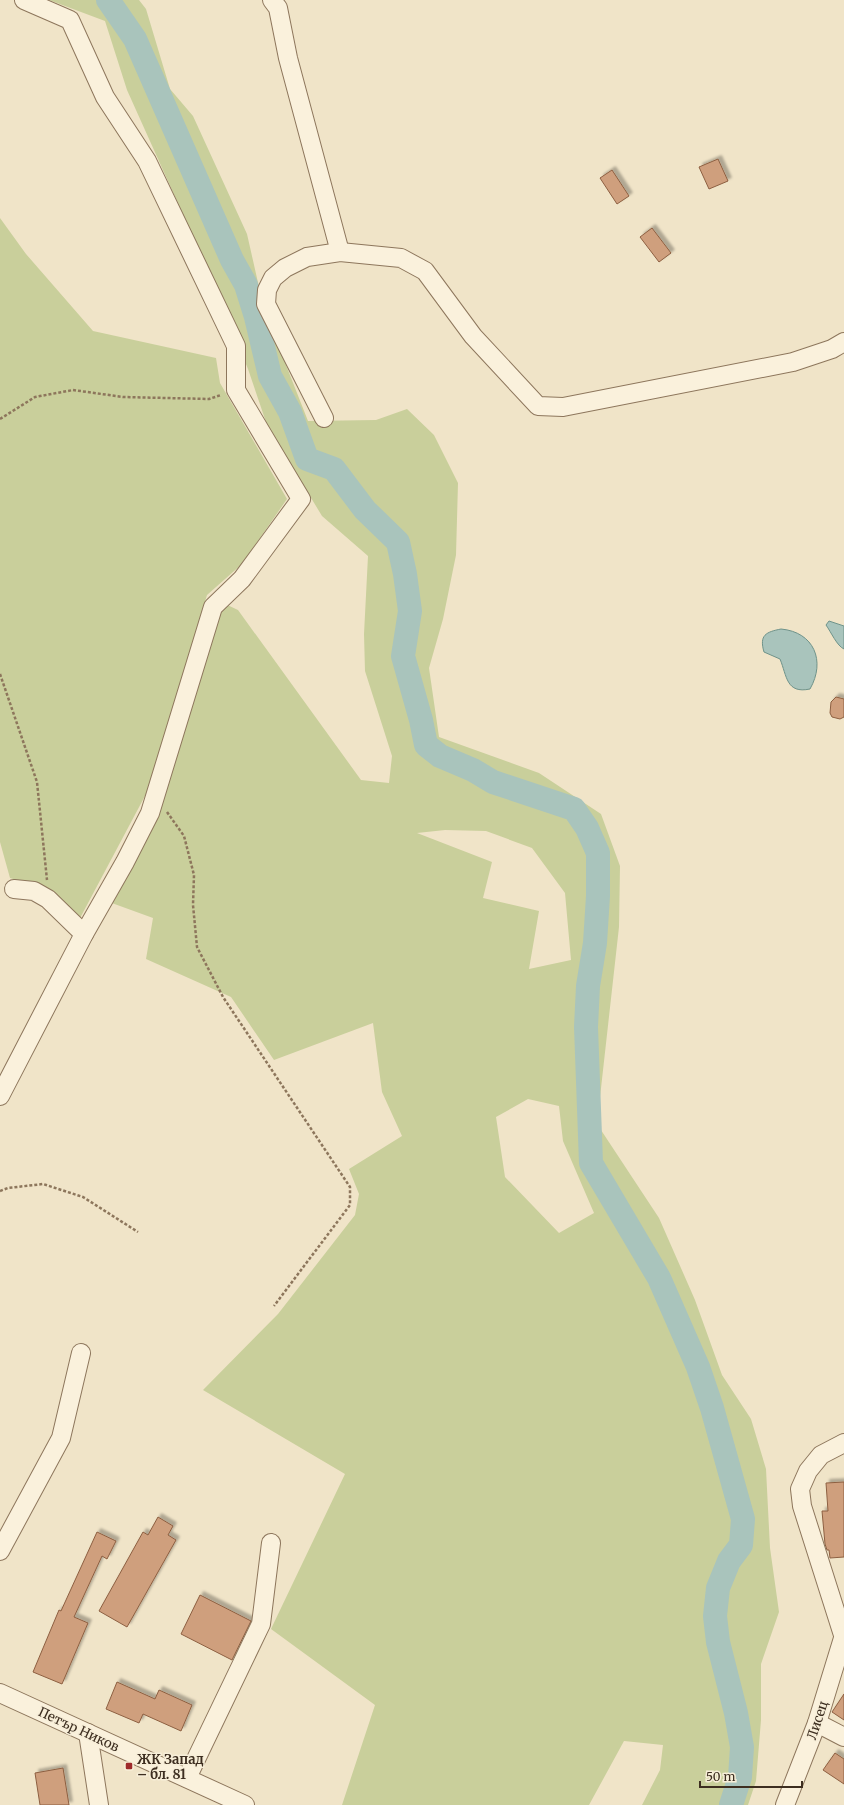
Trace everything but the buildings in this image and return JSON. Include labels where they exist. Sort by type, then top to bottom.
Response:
[{"type":"street","points":[[0,1096],[84,934],[150,813],[212,607],[242,579],[301,499],[236,390],[236,346],[147,161],[105,97],[70,20],[24,0]]},
{"type":"street","points":[[272,0],[278,8],[288,58],[340,252]]},
{"type":"street","points":[[324,418],[266,304],[267,290],[273,278],[285,268],[307,257],[340,252],[401,258],[425,271],[473,336],[538,406],[564,407],[793,362],[832,348],[844,342]]},
{"type":"street","points":[[14,889],[34,891],[48,899],[84,934]]},
{"type":"street","points":[[0,1551],[61,1438],[81,1353]]},
{"type":"street","points":[[843,1635],[802,1506],[800,1489],[808,1471],[821,1455],[844,1443]]},
{"type":"street","points":[[187,1778],[261,1624],[271,1543]]},
{"type":"street","name":"Лисец","points":[[785,1805],[817,1723],[843,1635]]},
{"type":"street","name":"Петър Ников","points":[[0,1693],[245,1805]]},
{"type":"street","points":[[817,1723],[844,1738]]},
{"type":"street","points":[[88,1733],[98,1805]]},
{"type":"path","points":[[0,419],[35,397],[73,390],[123,397],[208,399],[236,390]]},
{"type":"path","points":[[0,674],[37,782],[48,899]]},
{"type":"path","points":[[155,795],[184,836],[194,875],[193,906],[197,947],[223,997],[350,1187],[350,1205],[274,1306]]},
{"type":"path","points":[[0,1191],[8,1188],[43,1184],[83,1197],[138,1232]]},
{"type":"green space","points":[[49,0],[139,0],[146,9],[170,89],[193,116],[247,234],[264,309],[308,421],[376,420],[407,409],[434,435],[458,483],[456,555],[443,619],[429,668],[439,737],[539,773],[601,814],[620,866],[619,927],[597,1124],[659,1218],[695,1300],[722,1375],[751,1419],[766,1469],[770,1548],[779,1612],[761,1664],[761,1720],[756,1781],[748,1805],[642,1805],[660,1770],[663,1745],[624,1741],[589,1805],[342,1805],[375,1705],[271,1629],[345,1474],[203,1390],[278,1314],[355,1215],[359,1194],[349,1169],[402,1136],[382,1092],[373,1023],[274,1060],[231,997],[146,959],[153,918],[109,902],[223,603],[238,610],[361,780],[389,783],[392,756],[365,671],[364,634],[368,556],[322,516],[267,425],[248,369],[203,259],[127,90],[105,21]],"holes":[[[445,830],[486,831],[532,848],[565,893],[571,960],[529,969],[539,911],[483,898],[492,862],[417,833]],[[528,1099],[559,1106],[563,1141],[594,1213],[559,1233],[505,1177],[496,1117]]]},
{"type":"green space","points":[[0,218],[26,254],[93,331],[216,358],[220,383],[287,499],[242,564],[207,595],[146,794],[79,920],[60,898],[38,887],[10,878],[0,842]]},
{"type":"water","points":[[829,621],[844,626],[844,649],[837,642],[826,625]]},
{"type":"water","points":[[781,629],[792,631],[802,636],[809,642],[814,650],[817,659],[817,668],[815,679],[810,689],[796,689],[792,686],[786,677],[780,659],[764,652],[762,642],[765,635],[771,631]]},
{"type":"waterway","points":[[108,0],[135,39],[232,260],[246,285],[256,317],[270,376],[290,412],[307,459],[334,469],[365,510],[398,542],[405,574],[410,611],[403,656],[421,720],[426,745],[440,756],[473,770],[493,782],[574,809],[587,828],[598,853],[598,896],[595,943],[588,986],[586,1027],[591,1163],[659,1278],[698,1367],[712,1408],[743,1519],[741,1545],[729,1561],[718,1588],[715,1616],[718,1642],[736,1713],[742,1747],[740,1777],[731,1805]]},
{"type":"place","name":"ЖК Запад – бл. 81","points":[[129,1766]]}]
